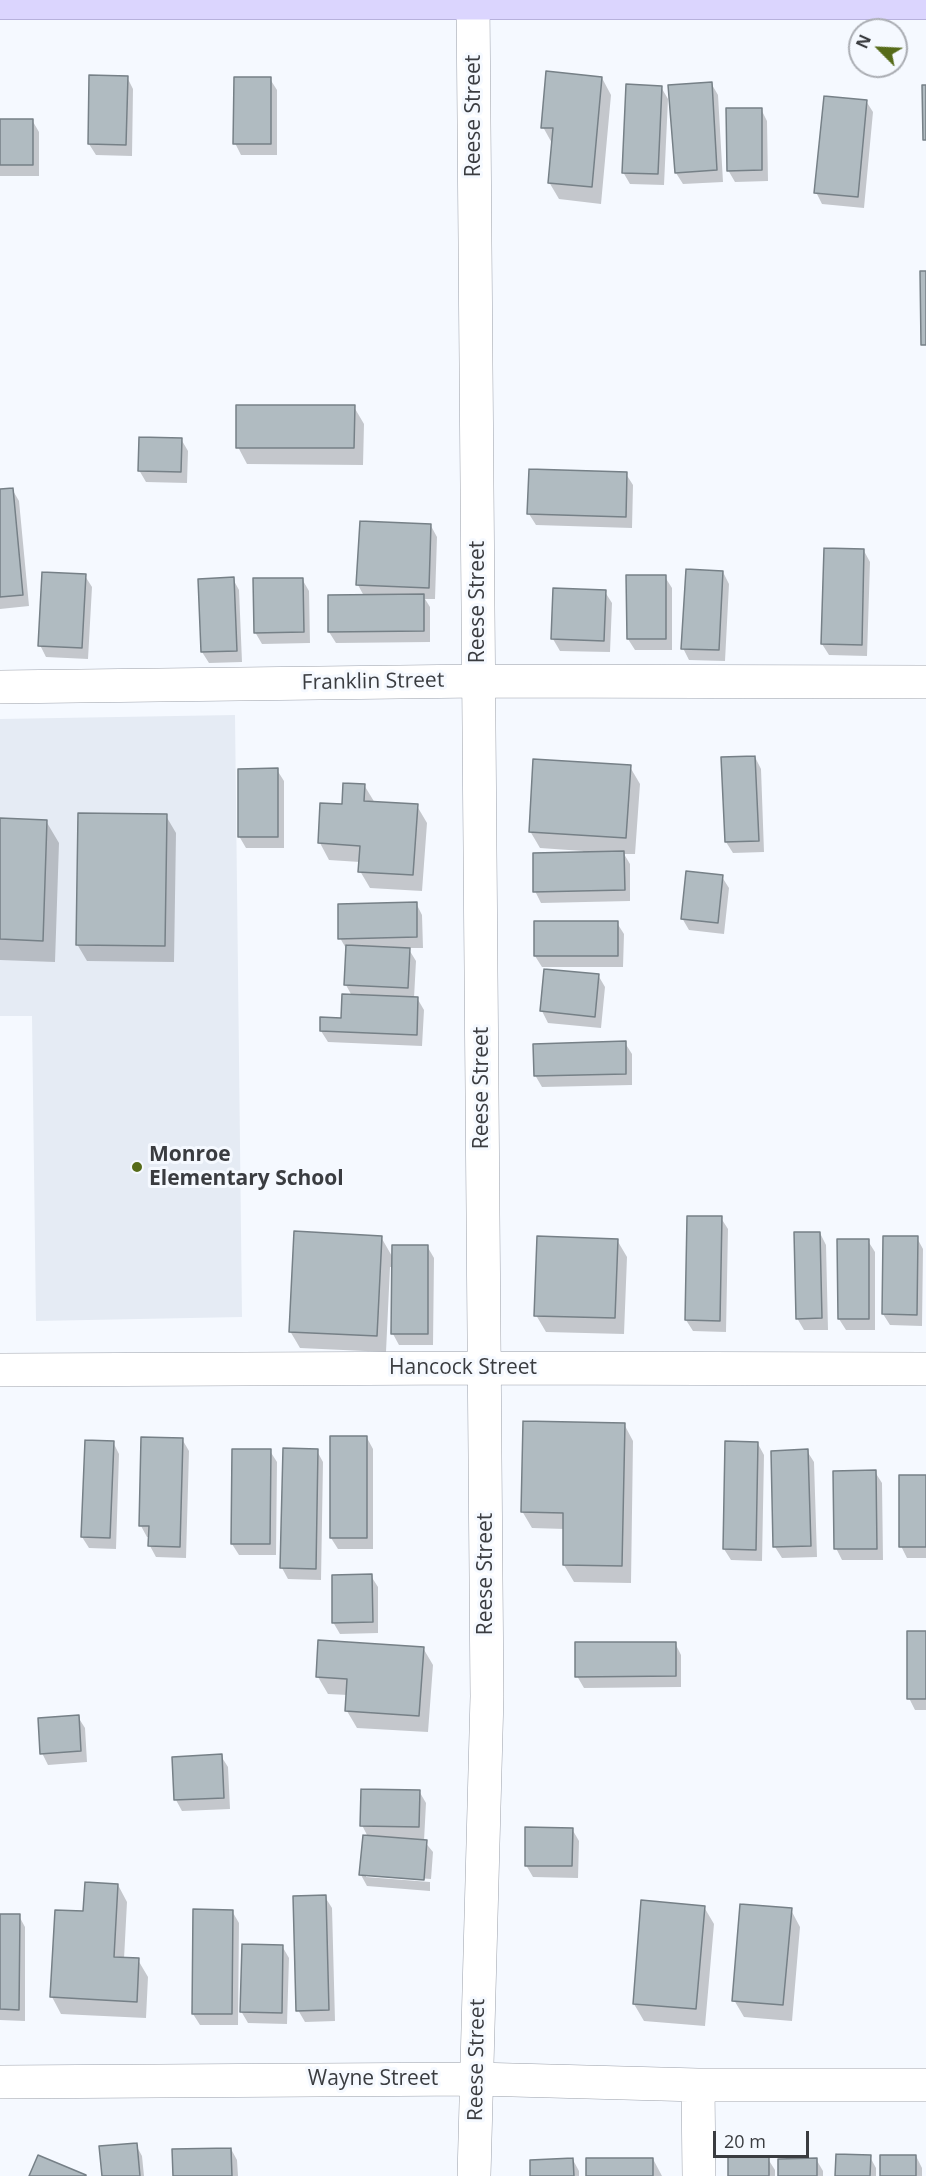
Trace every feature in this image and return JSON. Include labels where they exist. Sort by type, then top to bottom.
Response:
[{"type":"main road","points":[[0,3],[926,3]]},
{"type":"street","name":"Reese Street","points":[[473,2],[487,1696],[474,2176]]},
{"type":"street","name":"Franklin Street","points":[[0,687],[478,681],[926,682]]},
{"type":"street","name":"Hancock Street","points":[[0,1370],[926,1369]]},
{"type":"street","name":"Wayne Street","points":[[0,2082],[476,2079],[698,2085],[926,2085]]},
{"type":"street","points":[[698,2085],[699,2176]]},
{"type":"shaded area","name":"Monroe Elementary School","points":[[235,715],[242,1317],[36,1321],[32,1016],[0,1016],[0,719]]},
{"type":"building","points":[[546,71],[602,77],[592,187],[548,183],[553,128],[541,128]]},
{"type":"building","points":[[89,75],[128,76],[126,145],[88,144]]},
{"type":"building","points":[[234,77],[271,77],[271,144],[233,144]]},
{"type":"building","points":[[712,82],[717,170],[675,173],[668,85]]},
{"type":"building","points":[[626,84],[662,86],[658,174],[622,173]]},
{"type":"building","points":[[922,85],[926,85],[926,140],[923,140]]},
{"type":"building","points":[[824,96],[867,100],[858,197],[814,193]]},
{"type":"building","points":[[726,108],[762,108],[762,170],[727,171]]},
{"type":"building","points":[[0,119],[33,119],[33,165],[0,165]]},
{"type":"building","points":[[920,271],[926,271],[926,345],[921,345]]},
{"type":"building","points":[[236,405],[355,405],[354,448],[236,448]]},
{"type":"building","points":[[139,437],[182,438],[181,472],[138,471]]},
{"type":"building","points":[[529,469],[627,472],[626,517],[527,514]]},
{"type":"building","points":[[13,488],[23,595],[0,597],[0,489]]},
{"type":"building","points":[[360,521],[431,524],[429,588],[356,585]]},
{"type":"building","points":[[824,548],[864,549],[862,645],[821,644]]},
{"type":"building","points":[[686,569],[723,571],[719,650],[681,649]]},
{"type":"building","points":[[42,572],[86,574],[82,648],[38,646]]},
{"type":"building","points":[[626,575],[666,575],[666,639],[627,639]]},
{"type":"building","points":[[234,577],[237,651],[201,652],[198,579]]},
{"type":"building","points":[[253,578],[303,578],[304,632],[254,633]]},
{"type":"building","points":[[553,588],[606,590],[604,641],[551,639]]},
{"type":"building","points":[[424,594],[424,631],[328,632],[328,595]]},
{"type":"building","points":[[755,756],[759,841],[725,842],[721,757]]},
{"type":"building","points":[[533,759],[631,765],[626,838],[529,832]]},
{"type":"building","points":[[278,768],[278,837],[238,837],[238,769]]},
{"type":"building","points":[[343,783],[365,784],[364,801],[418,804],[413,875],[358,872],[360,846],[318,843],[320,803],[342,804]]},
{"type":"building","points":[[78,813],[167,814],[165,946],[76,945]]},
{"type":"building","points":[[0,818],[47,820],[43,941],[0,939]]},
{"type":"building","points":[[624,851],[625,890],[533,892],[533,853]]},
{"type":"building","points":[[686,871],[723,875],[718,923],[681,919]]},
{"type":"building","points":[[417,902],[417,937],[338,939],[338,904]]},
{"type":"building","points":[[534,921],[618,921],[618,956],[534,956]]},
{"type":"building","points":[[346,945],[410,948],[408,988],[344,985]]},
{"type":"building","points":[[544,969],[599,974],[595,1017],[540,1011]]},
{"type":"building","points":[[342,994],[418,997],[417,1035],[320,1031],[320,1017],[341,1018]]},
{"type":"building","points":[[626,1041],[626,1074],[534,1076],[533,1044]]},
{"type":"building","points":[[687,1216],[722,1216],[720,1321],[685,1320]]},
{"type":"building","points":[[294,1231],[382,1236],[377,1336],[289,1332]]},
{"type":"building","points":[[794,1232],[820,1232],[822,1318],[796,1319]]},
{"type":"building","points":[[537,1236],[618,1239],[615,1318],[534,1316]]},
{"type":"building","points":[[883,1236],[918,1236],[917,1315],[882,1314]]},
{"type":"building","points":[[837,1239],[869,1239],[869,1319],[838,1319]]},
{"type":"building","points":[[392,1245],[428,1245],[428,1334],[391,1334]]},
{"type":"building","points":[[523,1421],[625,1423],[622,1566],[563,1565],[563,1513],[521,1512]]},
{"type":"building","points":[[330,1436],[367,1436],[367,1538],[330,1538]]},
{"type":"building","points":[[141,1437],[183,1438],[180,1547],[148,1546],[149,1526],[139,1526]]},
{"type":"building","points":[[85,1440],[114,1441],[110,1538],[81,1537]]},
{"type":"building","points":[[725,1441],[758,1442],[756,1550],[723,1549]]},
{"type":"building","points":[[283,1448],[318,1449],[316,1569],[280,1568]]},
{"type":"building","points":[[232,1449],[271,1449],[270,1544],[231,1544]]},
{"type":"building","points":[[808,1449],[811,1546],[773,1547],[771,1451]]},
{"type":"building","points":[[876,1470],[877,1549],[834,1549],[833,1471]]},
{"type":"building","points":[[899,1475],[926,1475],[926,1547],[899,1547]]},
{"type":"building","points":[[372,1574],[373,1622],[332,1623],[332,1575]]},
{"type":"building","points":[[907,1631],[926,1631],[926,1699],[907,1699]]},
{"type":"building","points":[[318,1640],[424,1647],[419,1716],[345,1711],[347,1679],[316,1677]]},
{"type":"building","points":[[575,1642],[676,1642],[676,1676],[575,1677]]},
{"type":"building","points":[[79,1715],[81,1751],[40,1754],[38,1718]]},
{"type":"building","points":[[222,1754],[224,1798],[174,1800],[172,1757]]},
{"type":"building","points":[[361,1789],[420,1790],[419,1827],[360,1826]]},
{"type":"building","points":[[525,1827],[573,1828],[572,1866],[525,1866]]},
{"type":"building","points":[[363,1835],[427,1840],[424,1880],[359,1875]]},
{"type":"building","points":[[85,1882],[118,1884],[114,1957],[139,1958],[137,2002],[50,1997],[55,1910],[83,1911]]},
{"type":"building","points":[[326,1895],[329,2010],[296,2011],[293,1896]]},
{"type":"building","points":[[641,1900],[705,1906],[696,2009],[633,2004]]},
{"type":"building","points":[[740,1904],[792,1908],[783,2005],[732,2001]]},
{"type":"building","points":[[193,1909],[233,1910],[232,2014],[192,2014]]},
{"type":"building","points":[[0,1914],[20,1914],[19,2010],[0,2009]]},
{"type":"building","points":[[242,1944],[283,1945],[282,2013],[240,2012]]},
{"type":"building","points":[[137,2143],[140,2176],[102,2176],[99,2146]]},
{"type":"building","points":[[231,2148],[232,2176],[173,2176],[172,2149]]},
{"type":"building","points":[[836,2154],[871,2155],[870,2176],[835,2176]]},
{"type":"building","points":[[38,2155],[86,2175],[86,2176],[29,2176]]},
{"type":"building","points":[[880,2155],[916,2155],[916,2176],[880,2176]]},
{"type":"building","points":[[728,2157],[769,2157],[769,2176],[728,2176]]},
{"type":"building","points":[[573,2158],[574,2176],[530,2176],[530,2160]]},
{"type":"building","points":[[586,2158],[653,2158],[653,2176],[586,2176]]},
{"type":"building","points":[[817,2158],[817,2176],[778,2176],[778,2159]]},
{"type":"place","name":"Monroe Elementary School","points":[[137,1167]]}]
